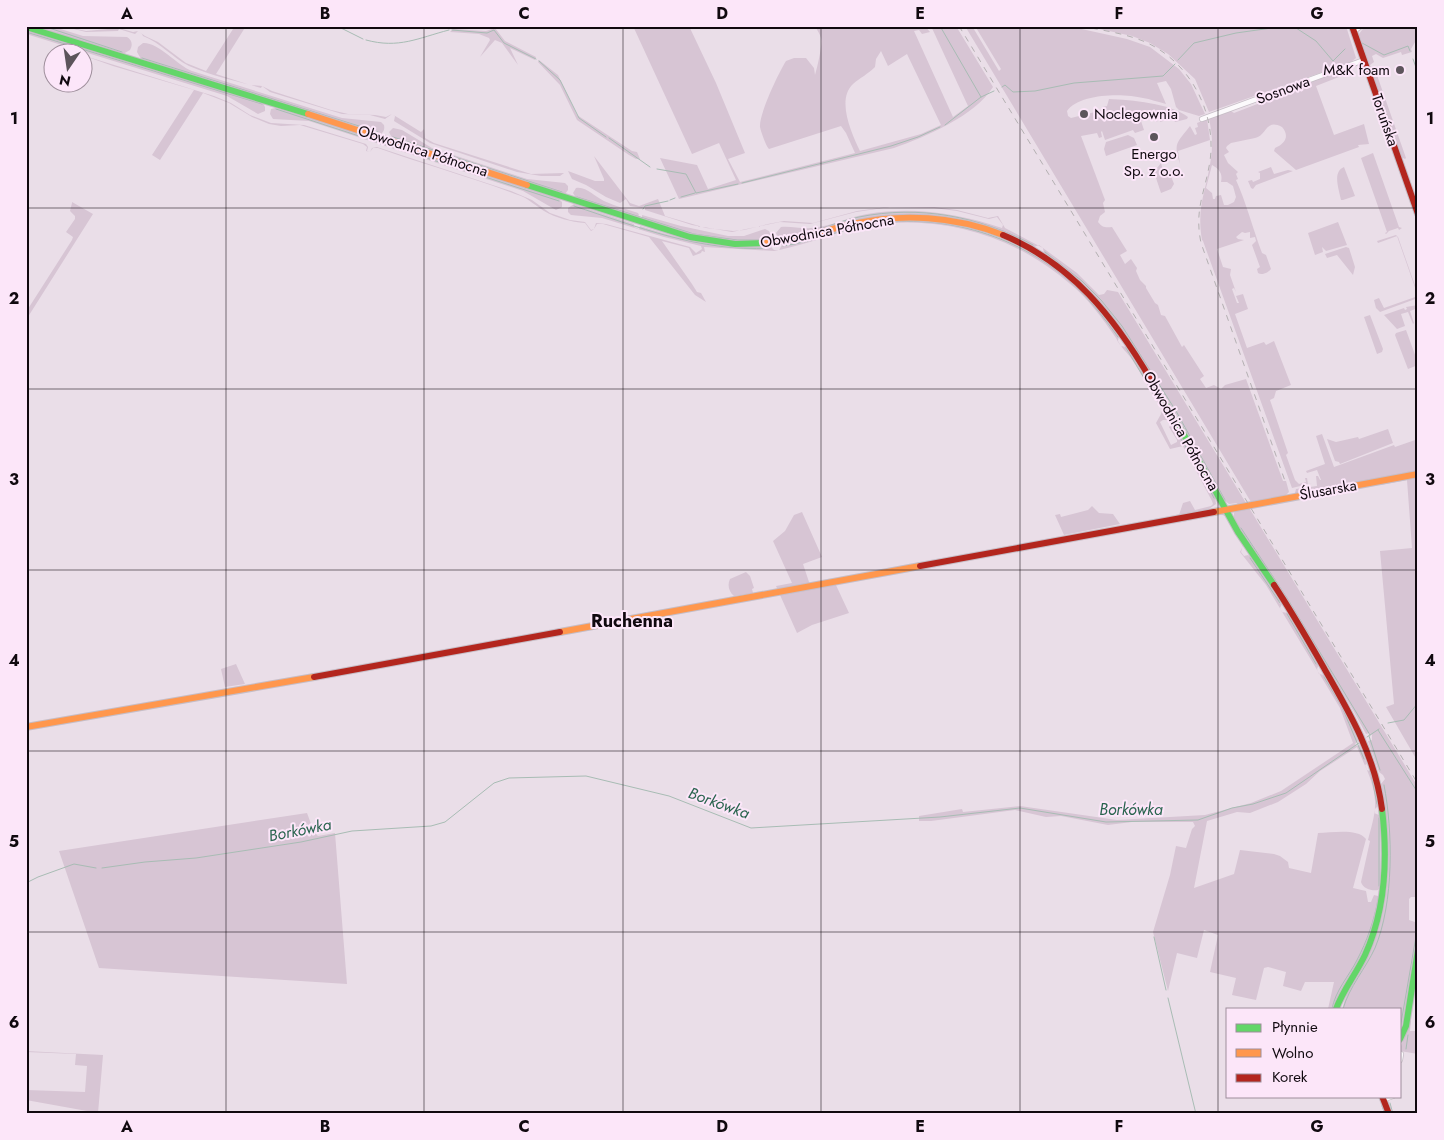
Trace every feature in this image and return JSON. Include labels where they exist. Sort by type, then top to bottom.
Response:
[{"type":"street","points":[[1353,28],[1361,26]]},
{"type":"street","name":"Obwodnica Północna","points":[[26,27],[339,124],[693,238],[726,243],[768,243],[806,237],[859,222],[905,217],[927,218],[962,223],[1007,238],[1032,250],[1063,270],[1088,293],[1112,320],[1155,386],[1196,454],[1246,544],[1283,600],[1352,714],[1368,748],[1382,803],[1384,839],[1382,906],[1367,951],[1343,995],[1338,1000],[1336,1008]]},
{"type":"street","name":"Toruńska","points":[[1353,28],[1418,214]]},
{"type":"street","name":"Sosnowa","points":[[1202,119],[1364,60]]},
{"type":"street","name":"Ślusarska","points":[[26,727],[236,691],[1418,474]]},
{"type":"street","points":[[1402,1035],[1406,1026],[1418,950]]},
{"type":"street","name":"Obwodnica Północna","points":[[1340,1008],[1343,995]]},
{"type":"street","points":[[1383,1098],[1389,1114]]},
{"type":"shaded area","points":[[35,26],[51,26],[83,36],[127,37],[131,41],[132,46],[130,50],[123,54],[92,44],[92,42],[85,42]]},
{"type":"shaded area","points":[[62,26],[86,31],[119,28],[133,32],[138,31],[135,34],[119,29],[118,31],[86,32]]},
{"type":"shaded area","points":[[235,26],[246,26],[216,74],[249,85],[189,66],[143,36],[138,31],[158,42],[186,63],[206,71]]},
{"type":"shaded area","points":[[633,26],[689,26],[716,83],[745,153],[728,159],[740,182],[855,153],[841,126],[769,149],[761,132],[761,121],[766,104],[786,61],[794,58],[806,58],[814,68],[815,75],[820,56],[821,41],[815,26],[925,26],[930,32],[922,34],[919,30],[914,31],[953,117],[968,106],[931,26],[956,26],[993,87],[985,97],[962,116],[934,132],[894,148],[679,199],[660,158],[697,165],[708,189],[736,180],[719,143],[692,154]],"holes":[[[881,51],[888,66],[907,54],[941,125],[921,134],[860,151],[847,117],[846,99],[848,91],[853,84],[875,67],[876,59]]]},
{"type":"shaded area","points":[[965,26],[972,26],[999,71],[1001,69],[975,26],[1068,26],[1127,39],[1150,47],[1179,69],[1191,84],[1205,114],[1199,116],[1179,110],[1176,107],[1171,89],[1166,81],[1157,83],[1166,104],[1135,96],[1102,96],[1073,105],[1067,111],[1068,116],[1071,118],[1103,110],[1103,107],[1107,106],[1109,99],[1161,105],[1188,117],[1187,119],[1175,122],[1173,118],[1160,122],[1161,118],[1159,117],[1157,122],[1151,118],[1141,121],[1144,130],[1135,133],[1133,130],[1105,140],[1102,131],[1102,137],[1099,138],[1097,133],[1081,136],[1105,200],[1103,203],[1105,212],[1100,216],[1098,222],[1104,227],[1112,227],[1127,251],[1120,255],[1125,264],[1131,259],[1137,268],[1136,271],[1140,280],[1158,305],[1161,315],[1165,316],[1182,347],[1184,345],[1204,376],[1200,379],[1206,388],[1214,385],[1221,389],[1225,385],[1246,379],[1283,481],[1286,481],[1289,492],[1285,496],[1251,502]]},
{"type":"shaded area","points":[[1086,26],[1346,26],[1356,58],[1351,62],[1209,112],[1195,79],[1168,54],[1150,43],[1132,36]]},
{"type":"shaded area","points":[[1365,26],[1418,26],[1418,37],[1411,49],[1412,52],[1402,55],[1401,52],[1383,58],[1376,54],[1372,56],[1374,62],[1370,65],[1359,37]]},
{"type":"shaded area","points":[[495,28],[505,41],[536,57],[535,60],[510,48],[518,65],[502,43],[495,40],[480,57],[490,40],[489,38],[479,34],[450,32],[453,29],[486,31]]},
{"type":"shaded area","points":[[26,30],[65,42],[52,42],[26,34]]},
{"type":"shaded area","points":[[143,43],[155,46],[192,71],[342,118],[381,122],[384,125],[384,130],[378,134],[141,59],[137,52],[138,47]]},
{"type":"shaded area","points":[[92,50],[263,103],[265,111],[258,114],[227,96],[92,54]]},
{"type":"shaded area","points":[[92,58],[214,96],[231,103],[250,115],[271,123],[304,125],[366,144],[368,147],[367,151],[370,152],[366,151],[367,147],[363,144],[300,125],[281,126],[269,124],[252,117],[229,103],[203,93],[160,160],[152,155],[194,90]]},
{"type":"shaded area","points":[[539,60],[558,75],[577,115],[632,151],[637,152],[640,159],[629,155],[577,120],[560,85],[538,62]]},
{"type":"shaded area","points":[[1374,69],[1377,71],[1405,159],[1401,157],[1371,73]]},
{"type":"shaded area","points":[[1335,73],[1339,77],[1316,86],[1334,135],[1364,124],[1369,144],[1358,145],[1359,147],[1296,170],[1274,151],[1275,148],[1284,142],[1286,134],[1282,127],[1272,125],[1259,137],[1231,143],[1226,148],[1229,152],[1224,155],[1228,163],[1238,172],[1236,174],[1238,179],[1236,180],[1262,253],[1266,255],[1271,269],[1263,274],[1258,273],[1257,269],[1260,267],[1252,245],[1256,241],[1255,237],[1250,238],[1250,232],[1242,232],[1236,237],[1244,240],[1217,249],[1223,267],[1231,269],[1230,275],[1236,292],[1234,288],[1232,289],[1237,303],[1239,303],[1236,296],[1243,294],[1248,309],[1235,314],[1247,348],[1264,342],[1266,345],[1274,341],[1291,385],[1276,391],[1274,398],[1270,400],[1295,480],[1299,484],[1306,482],[1305,478],[1307,478],[1308,484],[1313,483],[1292,488],[1202,240],[1200,228],[1201,207],[1212,153],[1209,119],[1231,111],[1234,113],[1260,103],[1261,100]],"holes":[[[1212,165],[1221,174],[1221,182],[1227,182],[1233,186],[1236,197],[1234,202],[1228,205],[1224,205],[1221,195],[1213,199],[1212,193],[1206,188]]]},
{"type":"shaded area","points":[[262,86],[272,91],[348,114],[375,115],[386,117],[392,114],[385,119],[370,115],[342,114],[270,92]]},
{"type":"shaded area","points":[[275,108],[347,129],[559,199],[562,202],[562,207],[556,210],[523,191],[309,121],[273,119],[270,114],[271,109]]},
{"type":"shaded area","points":[[392,114],[421,132],[424,129],[425,138],[434,143],[531,174],[564,173],[560,176],[541,176],[517,172],[430,143],[394,121],[395,116]]},
{"type":"shaded area","points":[[1207,119],[1210,140],[1178,151],[1180,164],[1177,152],[1179,140],[1190,126],[1195,135],[1197,134],[1195,128],[1198,127],[1197,123]]},
{"type":"shaded area","points":[[393,128],[402,130],[432,148],[527,179],[565,183],[568,186],[568,190],[565,194],[561,193],[392,138],[389,132]]},
{"type":"shaded area","points":[[1128,135],[1134,138],[1137,145],[1106,156],[1104,149],[1106,142]]},
{"type":"shaded area","points":[[377,147],[511,191],[532,200],[550,213],[570,220],[585,222],[591,230],[594,229],[591,231],[585,223],[569,221],[554,216],[521,196],[485,183],[378,148],[373,148],[370,152],[372,148]]},
{"type":"shaded area","points":[[1373,153],[1399,227],[1402,228],[1389,231],[1386,234],[1387,232],[1361,158]]},
{"type":"shaded area","points":[[594,156],[630,203],[639,206],[658,199],[665,216],[701,227],[645,210],[645,206],[642,208],[630,206],[626,199],[620,203],[572,179],[568,171],[595,181],[604,181]]},
{"type":"shaded area","points":[[1161,163],[1163,170],[1168,168],[1174,184],[1171,189],[1161,193],[1154,172]]},
{"type":"shaded area","points":[[1271,167],[1274,174],[1288,170],[1293,171],[1256,185],[1253,189],[1251,188],[1248,181],[1252,180],[1253,182],[1260,179],[1260,173],[1258,172]]},
{"type":"shaded area","points":[[1344,167],[1355,196],[1341,200],[1337,177],[1340,169]]},
{"type":"shaded area","points":[[576,188],[590,192],[604,201],[639,215],[637,218],[576,198],[573,193]]},
{"type":"shaded area","points":[[72,202],[93,214],[26,320],[26,312],[72,240],[73,237],[66,232],[75,219],[75,216],[70,211]]},
{"type":"shaded area","points":[[574,204],[634,224],[634,227],[639,229],[640,226],[704,243],[737,247],[770,246],[774,250],[779,250],[774,251],[704,247],[705,252],[702,251],[693,256],[689,248],[662,241],[706,302],[695,295],[649,237],[603,224],[597,224],[594,229],[596,223],[606,224],[690,247],[696,253],[702,249],[701,246],[664,237],[602,218],[571,215],[568,212],[568,208]]},
{"type":"shaded area","points":[[890,207],[856,212],[810,224],[780,222],[756,227],[784,221],[813,223],[857,211]]},
{"type":"shaded area","points":[[890,207],[934,207],[957,210],[988,218],[998,216],[1005,228],[1038,245],[1034,247],[1017,239],[939,216],[916,214],[859,220],[783,239],[777,236],[776,233],[781,227],[818,227],[867,214],[901,211],[935,212],[969,218],[1002,228],[1003,225],[997,217],[989,219],[957,211],[934,208]]},
{"type":"shaded area","points":[[642,215],[728,236],[744,236],[765,229],[769,231],[771,236],[768,240],[760,241],[714,238],[657,225],[642,220]]},
{"type":"shaded area","points":[[909,220],[961,226],[987,233],[1011,243],[1035,255],[1057,270],[1078,287],[1095,305],[1119,336],[1118,341],[1089,302],[1076,289],[1026,253],[1002,242],[977,233],[926,223],[874,225],[779,250],[782,245],[857,226],[882,222]]},
{"type":"shaded area","points":[[1338,222],[1347,245],[1326,251],[1322,247],[1323,252],[1315,255],[1308,233]]},
{"type":"shaded area","points":[[1397,236],[1378,243],[1377,241]]},
{"type":"shaded area","points":[[1397,236],[1398,237],[1418,296]]},
{"type":"shaded area","points":[[1346,247],[1349,248],[1355,267],[1353,275],[1337,255],[1327,258],[1325,254]]},
{"type":"shaded area","points":[[1043,248],[1077,273],[1099,295],[1104,294],[1107,290],[1118,292],[1246,503],[1238,505],[1237,503],[1229,504],[1224,500],[1184,428],[1186,427],[1183,427],[1142,360],[1082,283],[1044,254]]},
{"type":"shaded area","points":[[1418,296],[1418,298],[1380,312],[1376,308],[1374,300],[1379,298],[1384,308]]},
{"type":"shaded area","points":[[1418,305],[1418,308],[1410,311],[1414,323],[1408,312],[1401,314],[1405,326],[1397,329],[1384,315],[1404,308],[1405,310],[1407,309],[1406,307]]},
{"type":"shaded area","points":[[1370,315],[1383,349],[1382,352],[1377,354],[1364,317]]},
{"type":"shaded area","points":[[1406,330],[1418,363],[1418,365],[1408,369],[1395,335]]},
{"type":"shaded area","points":[[1121,346],[1127,347],[1169,415],[1168,420],[1160,422],[1171,445],[1177,442],[1177,440],[1169,427],[1171,425],[1175,426],[1174,429],[1177,434],[1179,433],[1201,468],[1215,497],[1216,504],[1206,511],[1179,515],[1183,503],[1190,501],[1195,510],[1213,504],[1183,446],[1170,449],[1156,423],[1162,410],[1148,385]]},
{"type":"shaded area","points":[[1388,429],[1393,443],[1340,464],[1335,461],[1327,439],[1336,442],[1358,437],[1359,439]]},
{"type":"shaded area","points":[[1322,434],[1334,467],[1394,445],[1395,447],[1418,439],[1418,472],[1295,493],[1296,489],[1317,486],[1316,476],[1321,480],[1317,470],[1307,473],[1306,471],[1325,464],[1316,436]]},
{"type":"shaded area","points":[[1418,475],[1418,762],[1386,707],[1394,704],[1380,551],[1412,548],[1407,480],[1380,485],[1380,482]]},
{"type":"shaded area","points":[[1092,506],[1099,513],[1113,514],[1120,524],[1064,535],[1055,515],[1060,514],[1061,517],[1088,510]]},
{"type":"shaded area","points":[[1248,506],[1418,787],[1418,897],[1411,897],[1409,899],[1409,920],[1418,923],[1418,938],[1402,1026],[1402,1008],[1342,1008],[1348,992],[1374,943],[1385,904],[1388,844],[1381,784],[1385,779],[1379,772],[1368,741],[1372,740],[1372,735],[1366,734],[1293,610],[1234,519],[1234,513],[1237,509]]},
{"type":"shaded area","points":[[802,512],[822,557],[803,564],[811,588],[835,583],[849,613],[812,625],[797,633],[776,586],[792,583],[773,541],[785,531],[794,515]]},
{"type":"shaded area","points":[[1222,513],[1225,515],[1243,546],[1225,516],[1216,514]]},
{"type":"shaded area","points":[[1242,547],[1241,552],[1244,556],[1248,555],[1251,557],[1280,601],[1279,603],[1282,604],[1281,610],[1266,585],[1240,552]]},
{"type":"shaded area","points":[[746,572],[750,576],[754,588],[752,589],[753,593],[734,596],[729,588],[730,579]]},
{"type":"shaded area","points":[[1282,612],[1288,613],[1319,664],[1318,671]]},
{"type":"shaded area","points":[[236,664],[245,684],[225,687],[221,669]]},
{"type":"shaded area","points":[[1320,674],[1325,675],[1344,707],[1358,741],[1355,744],[1357,746],[1360,745],[1367,764],[1365,765],[1367,770],[1372,772],[1379,805],[1375,809],[1373,787],[1357,747],[1278,802],[1250,813],[1237,812],[1207,821],[1194,888],[1234,874],[1240,850],[1274,854],[1288,862],[1289,868],[1311,873],[1318,833],[1351,832],[1357,833],[1366,839],[1353,888],[1366,891],[1368,902],[1371,902],[1374,895],[1380,899],[1360,960],[1338,996],[1333,1008],[1328,1008],[1334,982],[1305,982],[1301,991],[1283,986],[1286,972],[1268,967],[1264,968],[1256,1000],[1232,995],[1236,978],[1210,972],[1218,935],[1204,930],[1197,958],[1177,953],[1168,991],[1153,932],[1170,875],[1176,846],[1186,848],[1192,829],[1195,826],[1193,822],[1132,822],[1108,825],[1061,816],[1046,817],[1015,810],[919,821],[919,816],[962,809],[963,812],[1020,806],[1117,820],[1205,815],[1251,803],[1281,791],[1353,743],[1340,708]]},
{"type":"shaded area","points":[[307,813],[314,832],[318,836],[335,833],[347,984],[99,968],[59,851]]},
{"type":"shaded area","points":[[1374,813],[1380,817],[1381,886],[1378,890],[1366,888],[1361,882]]},
{"type":"shaded area","points":[[1411,1021],[1410,1031],[1418,1031],[1418,1054],[1402,1051],[1402,1044]]},
{"type":"shaded area","points":[[26,1051],[103,1055],[98,1113],[26,1100],[26,1090],[85,1092],[87,1066],[75,1065],[76,1054]]},
{"type":"waterway","points":[[43,26],[122,52]]},
{"type":"waterway","points":[[337,26],[363,39]]},
{"type":"waterway","points":[[940,26],[981,97]]},
{"type":"waterway","points":[[1178,60],[1194,43],[1236,33],[1286,26]]},
{"type":"waterway","points":[[1293,26],[1316,41],[1333,61],[1345,49]]},
{"type":"waterway","points":[[366,40],[399,43],[449,30]]},
{"type":"waterway","points":[[452,30],[487,33],[494,30],[504,43],[536,59]]},
{"type":"waterway","points":[[26,32],[262,104]]},
{"type":"waterway","points":[[1362,43],[1384,55],[1408,46],[1410,51]]},
{"type":"waterway","points":[[142,58],[378,132]]},
{"type":"waterway","points":[[1413,59],[1418,73]]},
{"type":"waterway","points":[[539,61],[560,80],[579,118],[606,137]]},
{"type":"waterway","points":[[1002,87],[1005,85],[1013,92],[1035,91],[1074,83],[1163,76],[1175,64]]},
{"type":"waterway","points":[[945,125],[981,97],[994,91]]},
{"type":"waterway","points":[[276,109],[559,201]]},
{"type":"waterway","points":[[742,183],[891,146],[940,127]]},
{"type":"waterway","points":[[393,137],[562,192]]},
{"type":"waterway","points":[[609,138],[650,167]]},
{"type":"waterway","points":[[657,169],[686,174],[696,193],[738,184]]},
{"type":"waterway","points":[[681,197],[695,193]]},
{"type":"waterway","points":[[577,197],[694,234],[737,240],[767,240]]},
{"type":"waterway","points":[[670,200],[675,198]]},
{"type":"waterway","points":[[643,209],[645,206],[668,201]]},
{"type":"waterway","points":[[574,206],[646,230],[694,242],[718,246],[769,248]]},
{"type":"waterway","points":[[815,231],[859,217],[904,212],[926,213],[970,220],[1012,235],[1033,245]]},
{"type":"waterway","points":[[783,246],[805,242],[861,226],[900,221],[927,222],[981,232],[1032,254],[1055,269],[1076,287],[1118,337]]},
{"type":"waterway","points":[[782,238],[791,236]]},
{"type":"waterway","points":[[1045,252],[1082,281],[1101,300],[1122,326],[1176,411],[1225,500]]},
{"type":"waterway","points":[[1126,348],[1167,416]]},
{"type":"waterway","points":[[1175,429],[1214,498]]},
{"type":"waterway","points":[[1241,528],[1287,598],[1370,735]]},
{"type":"waterway","points":[[1250,558],[1280,603]]},
{"type":"waterway","points":[[1287,614],[1316,664]]},
{"type":"waterway","points":[[1324,677],[1342,707],[1364,759]]},
{"type":"waterway","name":"Borkówka","points":[[1388,723],[1404,720],[1418,703]]},
{"type":"waterway","name":"Borkówka","points":[[1367,737],[1379,729]]},
{"type":"waterway","points":[[1378,730],[1418,793]]},
{"type":"waterway","points":[[1369,736],[1380,770]]},
{"type":"waterway","name":"Borkówka","points":[[102,868],[196,858],[301,842],[352,831],[431,826],[445,822],[494,783],[509,778],[586,776],[669,796],[751,828],[940,817],[1020,808],[1106,822],[1198,820],[1286,793],[1359,743]]},
{"type":"waterway","points":[[1371,773],[1377,804]]},
{"type":"waterway","points":[[1343,1008],[1349,993],[1375,948],[1386,910],[1389,889],[1390,845],[1384,785]]},
{"type":"waterway","points":[[1379,818],[1379,886]]},
{"type":"waterway","name":"Borkówka","points":[[26,883],[74,864],[96,868]]},
{"type":"waterway","points":[[1332,1008],[1339,990],[1364,946],[1378,900]]},
{"type":"waterway","points":[[1402,1017],[1418,925]]},
{"type":"waterway","points":[[1154,937],[1166,990]]},
{"type":"waterway","points":[[1168,998],[1196,1114]]},
{"type":"waterway","points":[[1406,1049],[1408,1035]]},
{"type":"waterway","points":[[1390,1103],[1393,1114]]},
{"type":"waterway","points":[[1382,1106],[1385,1114]]},
{"type":"railway","points":[[959,26],[1418,784]]},
{"type":"railway","points":[[1080,26],[1128,36],[1143,41],[1159,50],[1174,61],[1186,74],[1204,107],[1209,124],[1211,143],[1210,161],[1199,211],[1201,243],[1285,481]]},
{"type":"traffic: fast","points":[[26,27],[308,114]]},
{"type":"traffic: fast","points":[[527,185],[690,237],[735,244],[766,243]]},
{"type":"traffic: fast","points":[[1151,380],[1190,445],[1238,532],[1274,585]]},
{"type":"traffic: fast","points":[[1336,1008],[1365,955],[1377,920],[1384,884],[1385,865],[1382,809]]},
{"type":"traffic: fast","points":[[1402,1035],[1406,1026],[1418,950]]},
{"type":"traffic: slow","points":[[308,114],[527,185]]},
{"type":"traffic: slow","points":[[766,243],[798,238],[852,224],[890,218],[947,220],[1003,235]]},
{"type":"traffic: slow","points":[[1214,512],[1418,474]]},
{"type":"traffic: slow","points":[[560,632],[920,566]]},
{"type":"traffic: slow","points":[[26,727],[314,677]]},
{"type":"traffic: jam","points":[[1352,26],[1418,214]]},
{"type":"traffic: jam","points":[[1003,235],[1028,247],[1050,261],[1089,295],[1122,335],[1151,380]]},
{"type":"traffic: jam","points":[[920,566],[1214,512]]},
{"type":"traffic: jam","points":[[1274,585],[1352,718],[1374,771],[1382,809]]},
{"type":"traffic: jam","points":[[314,677],[560,632]]},
{"type":"traffic: jam","points":[[1383,1098],[1389,1114]]},
{"type":"place","name":"M&K foam","points":[[1400,70]]},
{"type":"place","name":"Noclegownia","points":[[1084,114]]},
{"type":"place","name":"Energo Sp. z o.o.","points":[[1154,137]]},
{"type":"district","name":"Ruchenna","points":[[632,621]]}]
